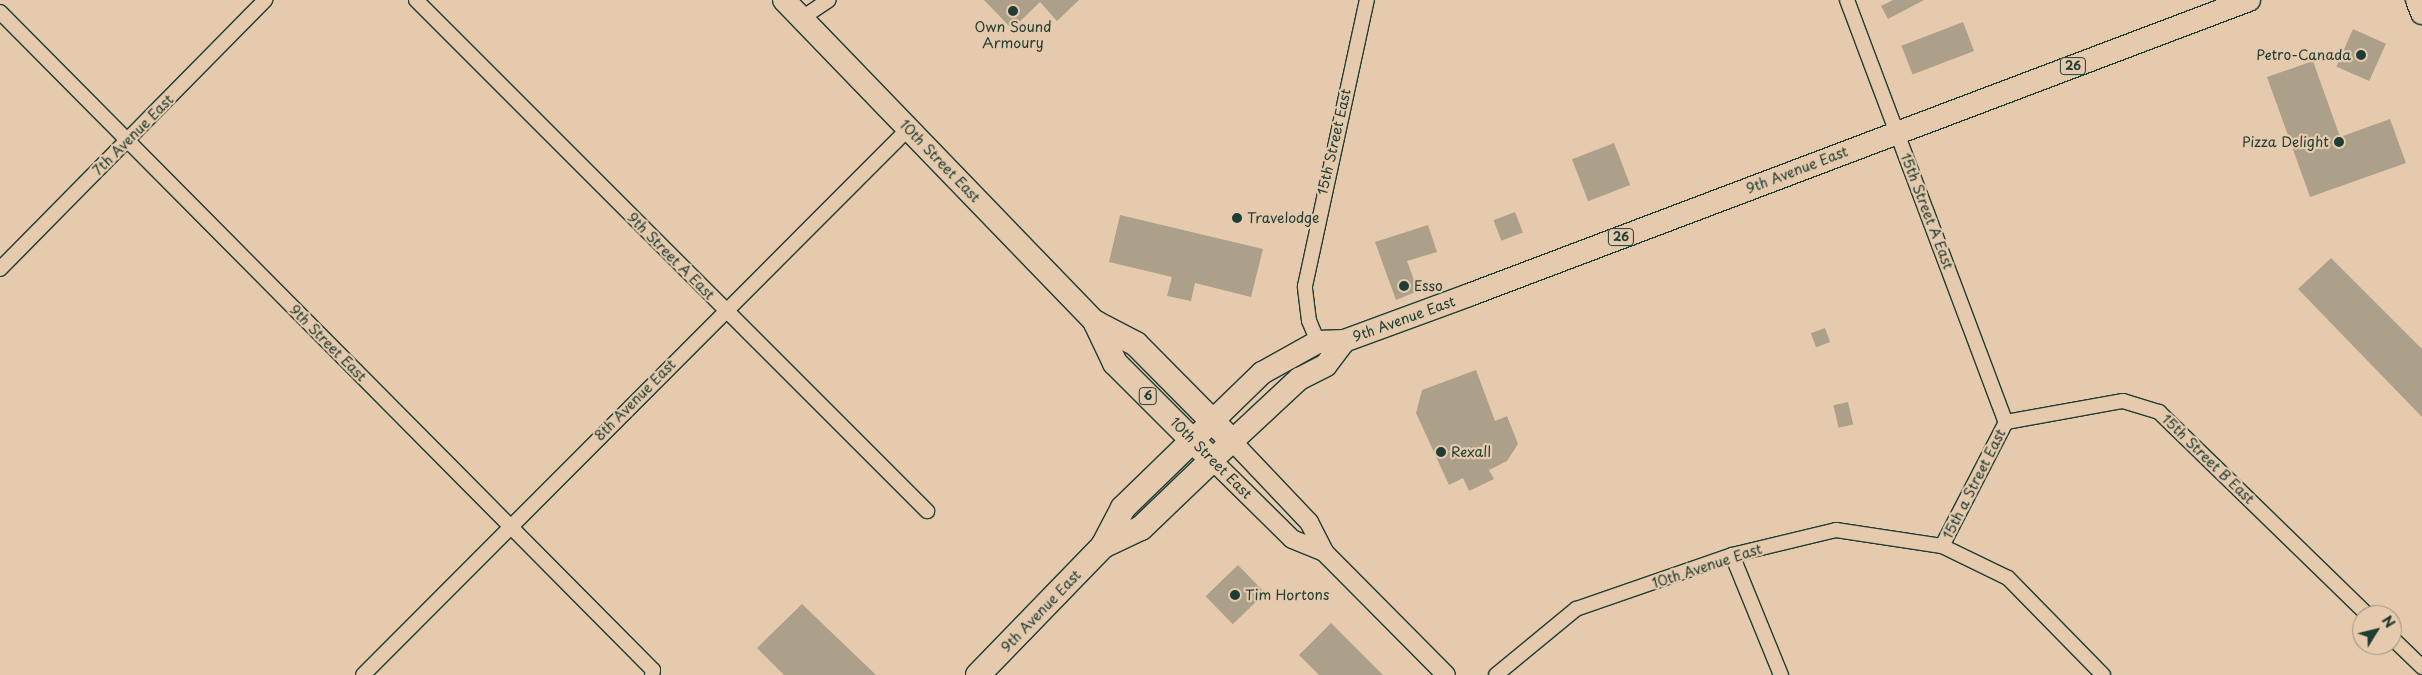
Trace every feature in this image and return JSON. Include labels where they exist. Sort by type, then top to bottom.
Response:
[{"type":"highway","name":"10th Street East","points":[[1096,323],[1136,344],[1232,441]]},
{"type":"highway","name":"10th Street East","points":[[1096,323],[1115,363],[1212,460]]},
{"type":"highway","name":"9th Avenue East","points":[[978,675],[1104,546],[1123,508],[1193,440]]},
{"type":"highway","name":"9th Avenue East","points":[[1104,546],[1141,528],[1212,460]]},
{"type":"main road","name":"10th Street East","points":[[784,0],[1096,323]]},
{"type":"main road","name":"9th Avenue East","points":[[1193,440],[1269,368],[1318,342],[1344,341],[2249,0]]},
{"type":"main road","points":[[2417,0],[2422,13]]},
{"type":"main road","name":"9th Avenue East","points":[[1232,441],[1299,379],[1326,365],[1344,341]]},
{"type":"main road","points":[[1212,460],[1232,441]]},
{"type":"street","name":"7th Avenue East","points":[[0,269],[265,0]]},
{"type":"street","name":"9th Street A East","points":[[416,0],[927,511]]},
{"type":"street","points":[[802,18],[829,0]]},
{"type":"street","name":"15th Street East","points":[[1318,342],[1309,321],[1305,286],[1367,0]]},
{"type":"street","name":"15th Street A East","points":[[1847,0],[2006,422]]},
{"type":"street","name":"9th Street East","points":[[0,12],[653,670],[652,675]]},
{"type":"street","name":"8th Avenue East","points":[[363,675],[724,310],[909,128]]},
{"type":"street","name":"15th Street B East","points":[[2006,422],[2123,401],[2159,412],[2358,605]]},
{"type":"street","name":"15th a Street East","points":[[1942,546],[2006,422]]},
{"type":"street","name":"10th Street East","points":[[1232,441],[1310,522],[1324,552],[1446,675]]},
{"type":"street","name":"10th Street East","points":[[1212,460],[1292,539],[1324,552]]},
{"type":"street","name":"10th Avenue East","points":[[1496,675],[1576,609],[1732,555],[1836,530],[1942,546],[2008,578],[2103,675]]},
{"type":"street","points":[[1732,555],[1780,675]]},
{"type":"street","points":[[2402,648],[2422,667]]},
{"type":"building","name":"Own Sound Armoury","points":[[984,0],[1079,0],[1057,21],[1040,2],[1012,29]]},
{"type":"building","points":[[1893,0],[1924,0],[1888,19],[1881,6]]},
{"type":"building","points":[[1963,22],[1974,51],[1912,75],[1901,46]]},
{"type":"building","name":"Petro-Canada","points":[[2353,29],[2386,44],[2369,81],[2336,66]]},
{"type":"building","points":[[2313,61],[2340,137],[2390,119],[2406,163],[2310,197],[2267,77]]},
{"type":"building","points":[[1614,143],[1630,185],[1588,201],[1572,159]]},
{"type":"building","points":[[1515,212],[1523,233],[1501,241],[1494,220]]},
{"type":"building","points":[[1120,215],[1263,249],[1251,297],[1195,283],[1191,301],[1167,296],[1172,277],[1109,262]]},
{"type":"building","points":[[1428,225],[1437,252],[1407,261],[1418,291],[1396,300],[1375,242]]},
{"type":"building","points":[[2331,258],[2422,349],[2422,417],[2298,289]]},
{"type":"building","points":[[1825,328],[1830,342],[1816,347],[1811,333]]},
{"type":"building","points":[[1476,370],[1495,421],[1507,416],[1518,444],[1507,461],[1489,470],[1494,479],[1469,491],[1463,478],[1449,485],[1416,413],[1422,390]]},
{"type":"building","points":[[1848,402],[1853,424],[1839,428],[1833,405]]},
{"type":"building","name":"Tim Hortons","points":[[1238,565],[1265,593],[1233,624],[1206,596]]},
{"type":"building","points":[[802,604],[876,675],[784,675],[757,648]]},
{"type":"building","points":[[1331,623],[1383,675],[1319,675],[1299,655]]},
{"type":"place","name":"Own Sound Armoury","points":[[1013,11]]},
{"type":"place","name":"Petro-Canada","points":[[2361,55]]},
{"type":"place","name":"Pizza Delight","points":[[2339,142]]},
{"type":"place","name":"Travelodge","points":[[1237,218]]},
{"type":"place","name":"Esso","points":[[1404,286]]},
{"type":"place","name":"Rexall","points":[[1441,452]]},
{"type":"place","name":"Tim Hortons","points":[[1235,595]]}]
